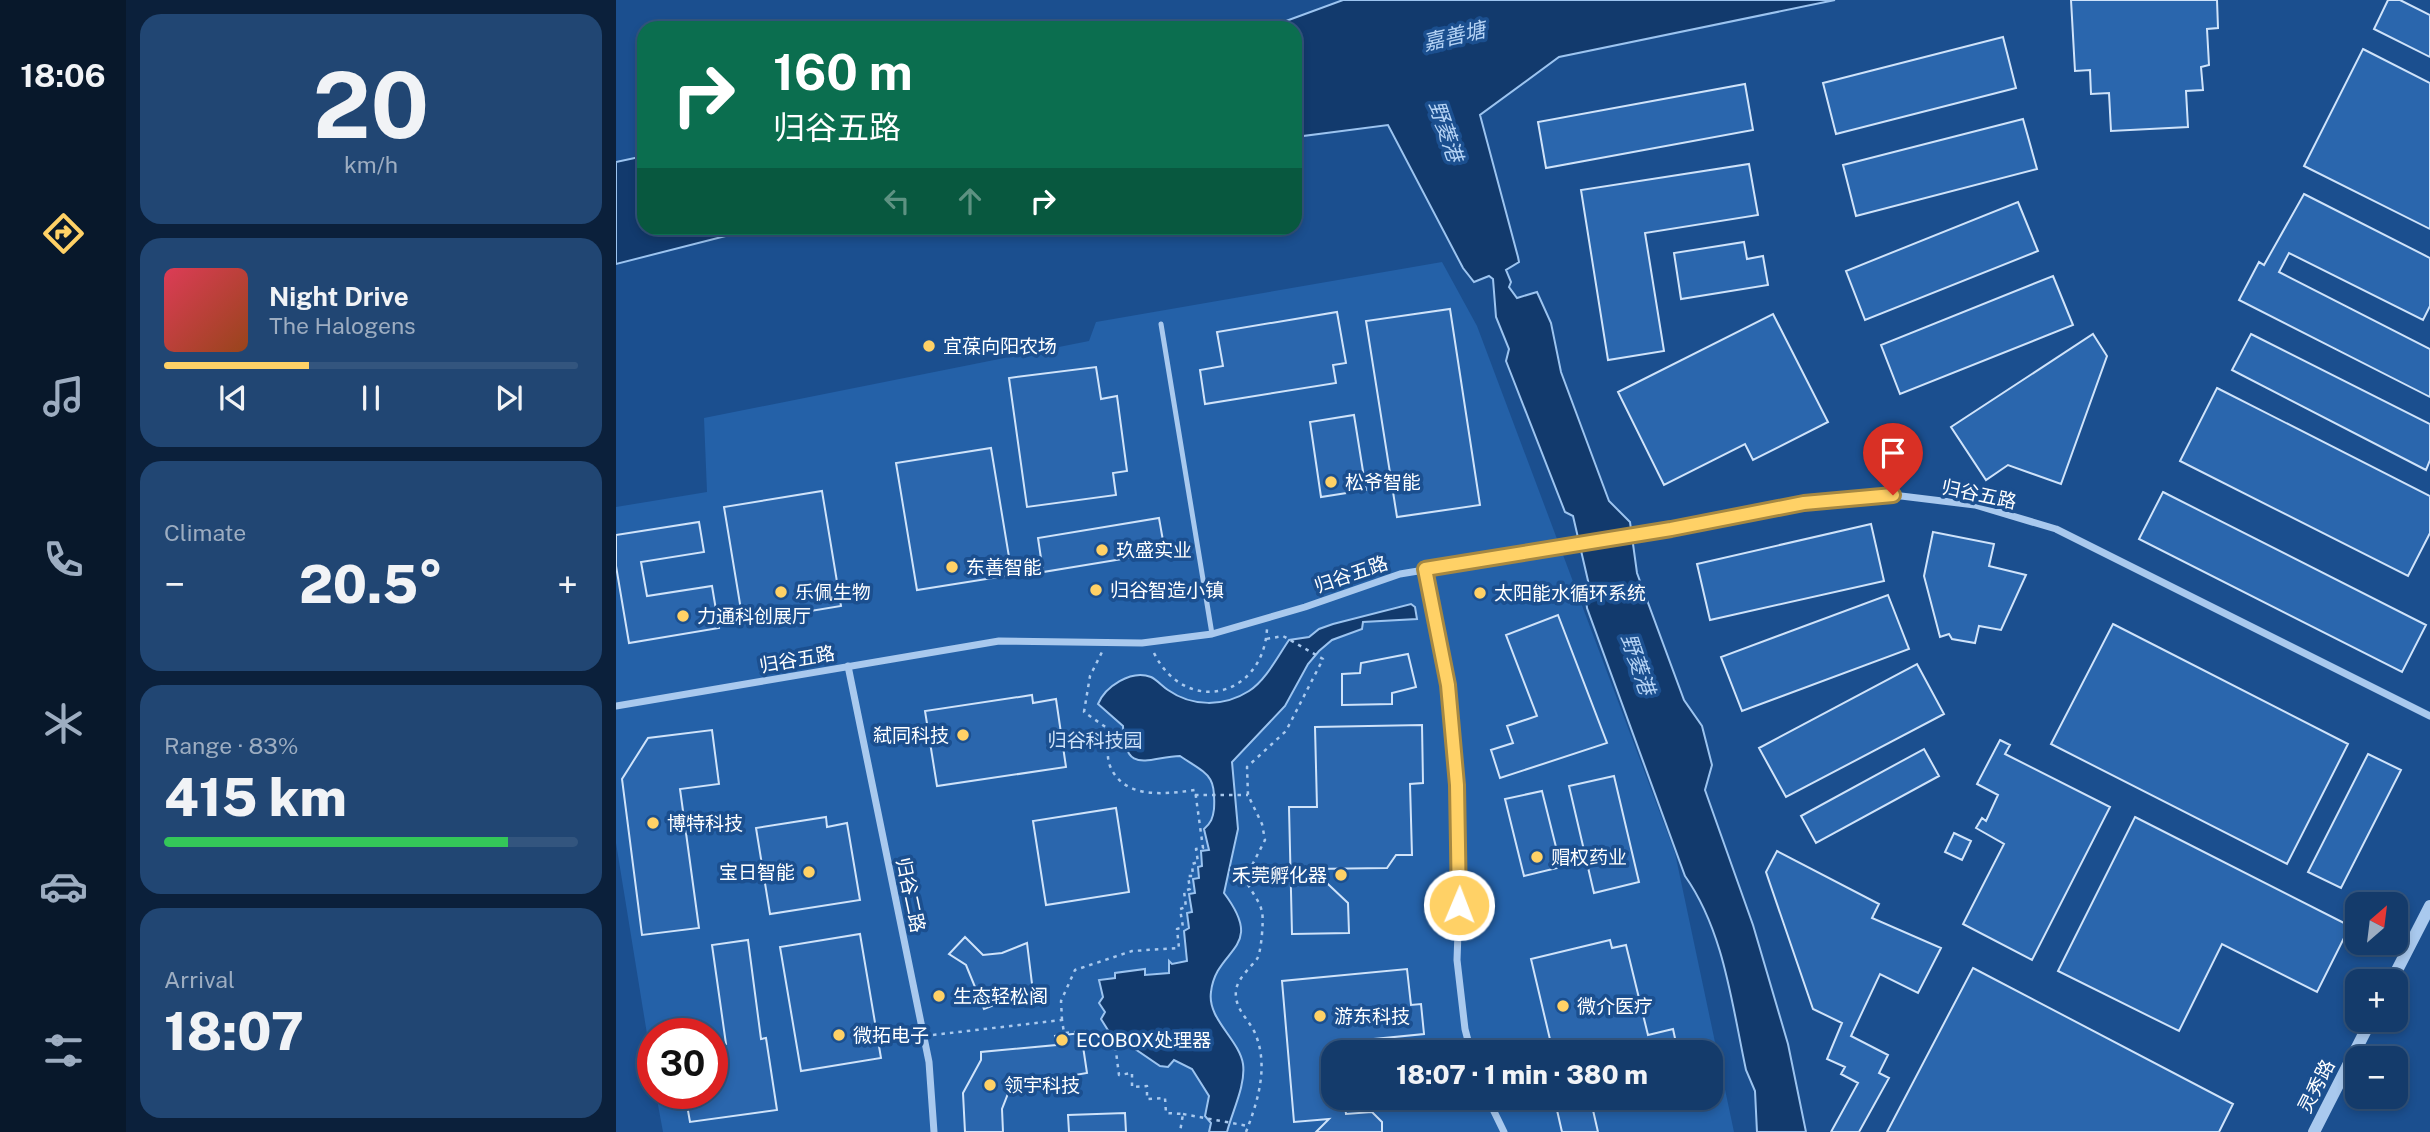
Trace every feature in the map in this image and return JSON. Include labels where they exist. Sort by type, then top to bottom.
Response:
[{"type":"street","name":"归谷五路","points":[[616,706],[999,641],[1142,643],[1212,634],[1400,574],[1804,503],[1893,495],[1975,505],[2056,529],[2430,716]]},
{"type":"street","points":[[1425,569],[1448,685],[1459,851],[1457,960],[1468,1040]]},
{"type":"street","name":"归谷二路","points":[[848,666],[929,1062],[934,1132]]},
{"type":"street","points":[[2398,969],[2430,906]]},
{"type":"street","name":"灵秀路","points":[[2314,1132],[2365,1032]]},
{"type":"street","points":[[1493,1110],[1504,1132]]},
{"type":"lane","points":[[1161,324],[1212,634]]},
{"type":"path","points":[[1152,650],[1161,668],[1175,682],[1206,692],[1230,687],[1251,674],[1261,661],[1266,639],[1265,619]]},
{"type":"path","points":[[1245,1132],[1261,1083],[1261,1059],[1255,1032],[1239,1011],[1236,989],[1248,968],[1259,957],[1261,947],[1263,914],[1245,879],[1265,840],[1262,824],[1248,795],[1247,767],[1286,732],[1322,659],[1283,636],[1266,639]]},
{"type":"path","points":[[1108,642],[1090,676],[1084,712],[1107,728],[1109,764],[1118,779],[1136,790],[1152,794],[1195,790],[1203,848],[1196,849],[1198,862],[1192,864],[1194,876],[1188,877],[1190,889],[1184,891],[1186,907],[1180,909],[1183,928],[1177,929],[1179,947],[1132,951],[1075,970],[1061,1001],[1064,1034],[1087,1031],[1088,1048],[1115,1044],[1119,1074],[1132,1073],[1132,1087],[1147,1086],[1147,1099],[1166,1098],[1166,1113],[1195,1115],[1248,1126]]},
{"type":"path","points":[[1195,795],[1248,795]]},
{"type":"path","points":[[924,1036],[1062,1020]]},
{"type":"path","points":[[1180,1132],[1183,1114]]},
{"type":"green space","name":"归谷科技园","points":[[1442,262],[1477,326],[1675,853],[1715,1040],[1321,1040],[1321,1110],[1723,1110],[1723,1080],[1734,1132],[663,1132],[659,1109],[728,1109],[728,1018],[644,1018],[616,843],[616,507],[707,492],[704,418],[1089,341],[1096,322]]},
{"type":"water","points":[[1343,0],[1835,0],[1559,57],[1480,115],[1519,262],[1506,270],[1511,282],[1509,287],[1517,298],[1537,292],[1551,323],[1561,372],[1609,501],[1630,522],[1637,573],[1684,700],[1702,726],[1712,765],[1705,790],[1753,925],[1788,1044],[1806,1132],[1757,1132],[1755,1091],[1746,1070],[1718,944],[1698,897],[1685,876],[1587,608],[1585,589],[1589,585],[1573,516],[1565,512],[1506,361],[1509,349],[1496,317],[1493,279],[1489,276],[1474,282],[1463,268],[1388,125],[1302,136],[1302,21],[1286,21]]},
{"type":"water","points":[[637,158],[637,235],[730,235],[616,264],[616,162]]},
{"type":"water","points":[[1411,604],[1415,607],[1417,619],[1363,622],[1362,629],[1332,640],[1319,651],[1308,664],[1285,706],[1232,762],[1238,829],[1224,893],[1241,926],[1240,938],[1215,977],[1211,1002],[1218,1020],[1236,1046],[1243,1072],[1241,1089],[1227,1132],[1209,1132],[1211,1123],[1205,1116],[1209,1096],[1192,1069],[1174,1060],[1168,1067],[1160,1066],[1119,1038],[1122,1036],[1119,1033],[1111,1035],[1101,1019],[1105,1012],[1099,1003],[1103,997],[1099,980],[1115,978],[1115,973],[1145,969],[1145,975],[1169,973],[1169,961],[1172,964],[1187,961],[1184,931],[1189,928],[1187,913],[1192,912],[1189,894],[1195,893],[1193,879],[1199,878],[1198,867],[1202,866],[1201,851],[1209,850],[1204,829],[1213,815],[1212,782],[1204,772],[1180,756],[1149,760],[1134,758],[1128,753],[1123,726],[1098,704],[1106,691],[1135,675],[1151,677],[1187,700],[1208,703],[1229,700],[1249,691],[1261,681],[1289,640],[1309,637],[1319,629],[1333,624]]},
{"type":"building","points":[[2071,0],[2217,0],[2218,28],[2207,29],[2209,65],[2201,67],[2203,90],[2186,91],[2188,127],[2111,131],[2109,93],[2091,94],[2090,70],[2075,71]]},
{"type":"building","points":[[2388,0],[2400,0],[2430,15],[2430,57],[2374,29]]},
{"type":"building","points":[[2003,37],[2016,88],[1836,134],[1823,83]]},
{"type":"building","points":[[2363,49],[2430,83],[2430,229],[2304,166]]},
{"type":"building","points":[[1745,84],[1753,130],[1546,168],[1538,122]]},
{"type":"building","points":[[2023,119],[2037,169],[1856,216],[1843,165]]},
{"type":"building","points":[[1749,164],[1758,215],[1645,233],[1664,351],[1608,360],[1581,190]]},
{"type":"building","points":[[2304,194],[2430,258],[2430,306],[2423,320],[2289,253],[2279,272],[2430,349],[2430,397],[2239,300],[2259,262],[2264,265]]},
{"type":"building","points":[[2018,202],[2038,251],[1865,320],[1846,271]]},
{"type":"building","points":[[1744,242],[1747,259],[1763,256],[1768,285],[1681,299],[1674,253]]},
{"type":"building","points":[[2053,276],[2073,325],[1900,394],[1881,345]]},
{"type":"building","points":[[1450,309],[1480,505],[1397,517],[1366,321]]},
{"type":"building","points":[[1337,312],[1346,363],[1333,365],[1336,383],[1205,404],[1200,370],[1223,366],[1217,332]]},
{"type":"building","points":[[1773,314],[1828,422],[1753,460],[1745,444],[1664,485],[1618,392]]},
{"type":"building","points":[[2093,334],[2107,356],[2061,484],[2008,465],[1986,480],[1951,427]]},
{"type":"building","points":[[2251,334],[2430,424],[2430,460],[2426,470],[2232,370]]},
{"type":"building","points":[[1096,367],[1101,399],[1117,396],[1127,471],[1113,473],[1116,495],[1027,507],[1009,378]]},
{"type":"building","points":[[2217,388],[2430,496],[2430,533],[2408,576],[2180,461]]},
{"type":"building","points":[[1354,415],[1366,490],[1321,497],[1310,422]]},
{"type":"building","points":[[991,448],[1012,575],[917,590],[896,463]]},
{"type":"building","points":[[822,491],[841,606],[743,622],[724,507]]},
{"type":"building","points":[[2163,492],[2426,625],[2402,672],[2139,539]]},
{"type":"building","points":[[1159,518],[1165,552],[1043,572],[1038,538]]},
{"type":"building","points":[[699,522],[704,552],[641,562],[647,596],[712,586],[719,628],[629,643],[616,566],[616,535]]},
{"type":"building","points":[[1871,524],[1884,581],[1710,620],[1697,564]]},
{"type":"building","points":[[1933,532],[1994,544],[1989,566],[2026,575],[2001,630],[1979,626],[1975,643],[1952,639],[1949,634],[1940,637],[1924,576]]},
{"type":"building","points":[[1888,595],[1909,649],[1742,711],[1721,657]]},
{"type":"building","points":[[1558,615],[1607,743],[1500,778],[1491,750],[1513,743],[1507,726],[1537,716],[1506,635]]},
{"type":"building","points":[[2113,624],[2348,744],[2287,864],[2051,744]]},
{"type":"building","points":[[1408,654],[1416,687],[1392,693],[1392,704],[1342,705],[1342,674],[1360,673],[1361,663]]},
{"type":"building","points":[[1917,664],[1944,714],[1786,797],[1759,748]]},
{"type":"building","points":[[1032,695],[1033,703],[1056,699],[1066,767],[937,786],[925,711]]},
{"type":"building","points":[[1422,725],[1423,783],[1410,784],[1412,855],[1396,855],[1387,868],[1312,869],[1348,903],[1349,933],[1292,934],[1289,807],[1317,807],[1315,727]]},
{"type":"building","points":[[712,730],[719,784],[680,789],[699,928],[642,935],[622,779],[648,738]]},
{"type":"building","points":[[2000,740],[2010,745],[2005,754],[2110,807],[2032,960],[1963,924],[2004,844],[1976,828],[1982,818],[1986,821],[1998,795],[1977,784]]},
{"type":"building","points":[[1924,749],[1939,776],[1816,843],[1801,816]]},
{"type":"building","points":[[2368,754],[2401,770],[2341,888],[2308,872]]},
{"type":"building","points":[[1614,776],[1639,882],[1594,893],[1569,786]]},
{"type":"building","points":[[1542,791],[1561,867],[1524,876],[1505,799]]},
{"type":"building","points":[[1116,808],[1129,892],[1046,905],[1033,821]]},
{"type":"building","points":[[826,817],[827,827],[847,823],[860,900],[770,914],[756,828]]},
{"type":"building","points":[[2135,817],[2345,923],[2345,936],[2317,992],[2222,944],[2179,1031],[2058,971]]},
{"type":"building","points":[[1954,833],[1971,841],[1962,860],[1945,852]]},
{"type":"building","points":[[1777,851],[1879,904],[1872,918],[1941,948],[1918,993],[1880,974],[1851,1036],[1888,1055],[1879,1073],[1889,1078],[1859,1132],[1831,1132],[1858,1083],[1841,1074],[1845,1067],[1827,1059],[1842,1023],[1813,1009],[1766,872]]},
{"type":"building","points":[[860,934],[881,1058],[801,1071],[780,947]]},
{"type":"building","points":[[965,937],[983,955],[1002,953],[1027,943],[1033,992],[1004,997],[1002,1002],[984,1009],[966,965],[949,954]]},
{"type":"building","points":[[748,940],[761,1039],[766,1038],[777,1110],[690,1122],[688,1109],[728,1109],[728,1018],[722,1018],[712,945]]},
{"type":"building","points":[[1610,940],[1612,948],[1626,945],[1648,1035],[1673,1029],[1675,1040],[1550,1040],[1531,959]]},
{"type":"building","points":[[1973,968],[2233,1104],[2219,1132],[1887,1132]]},
{"type":"building","points":[[1407,969],[1411,1005],[1421,1004],[1424,1034],[1364,1040],[1321,1040],[1321,1110],[1346,1110],[1346,1114],[1372,1112],[1382,1122],[1382,1132],[1316,1132],[1329,1119],[1294,1122],[1282,981]]},
{"type":"building","points":[[1081,1033],[1087,1073],[1011,1086],[1002,1109],[1003,1132],[965,1132],[963,1093],[981,1060],[981,1052],[1056,1045],[1055,1036]]},
{"type":"building","points":[[1557,1110],[1593,1110],[1598,1132],[1562,1132]]},
{"type":"building","points":[[1125,1113],[1126,1132],[1069,1132],[1068,1115]]},
{"type":"place","name":"宜葆向阳农场","points":[[929,346]]},
{"type":"place","name":"松爷智能","points":[[1331,482]]},
{"type":"place","name":"玖盛实业","points":[[1102,550]]},
{"type":"place","name":"东善智能","points":[[952,567]]},
{"type":"place","name":"归谷智造小镇","points":[[1096,590]]},
{"type":"place","name":"乐佩生物","points":[[781,592]]},
{"type":"place","name":"太阳能水循环系统","points":[[1480,593]]},
{"type":"place","name":"力通科创展厅","points":[[683,616]]},
{"type":"place","name":"弑同科技","points":[[963,735]]},
{"type":"place","name":"博特科技","points":[[653,823]]},
{"type":"place","name":"赗权药业","points":[[1537,857]]},
{"type":"place","name":"宝日智能","points":[[809,872]]},
{"type":"place","name":"禾莞孵化器","points":[[1341,875]]},
{"type":"place","name":"生态轻松阁","points":[[939,996]]},
{"type":"place","name":"微介医疗","points":[[1563,1006]]},
{"type":"place","name":"游东科技","points":[[1320,1016]]},
{"type":"place","name":"微拓电子","points":[[839,1035]]},
{"type":"place","name":"ECOBOX处理器","points":[[1062,1040]]},
{"type":"place","name":"领宇科技","points":[[990,1085]]},
{"type":"route","points":[[1459,905],[1457,785],[1448,685],[1425,569],[1671,529],[1804,503],[1893,495]]},
{"type":"water label","name":"嘉善塘","points":[[1454,36]]},
{"type":"water label","name":"野菱港","points":[[1446,131]]},
{"type":"water label","name":"野菱港","points":[[1638,664]]}]
